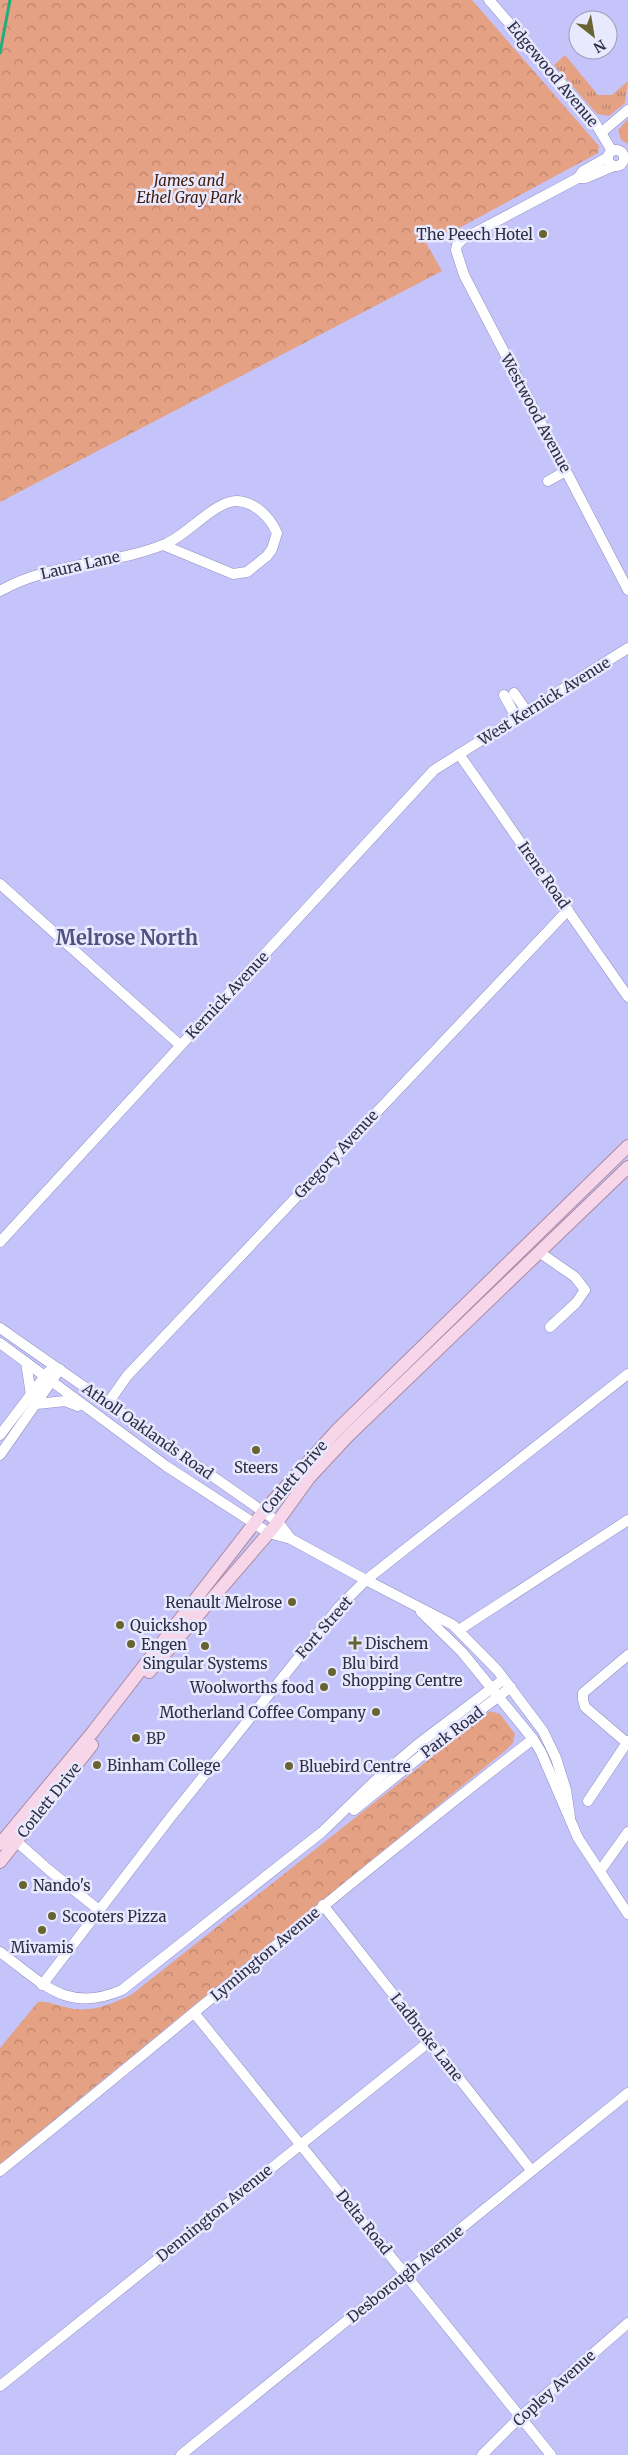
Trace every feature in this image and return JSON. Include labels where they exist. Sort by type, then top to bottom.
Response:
[{"type":"main road","name":"Corlett Drive","points":[[0,1844],[92,1733],[259,1518],[338,1429],[628,1146]]},
{"type":"main road","name":"Corlett Drive","points":[[0,1862],[159,1660],[278,1522],[309,1478],[348,1436],[628,1167]]},
{"type":"street","name":"Edgewood Avenue","points":[[489,0],[602,132],[610,154],[610,164],[623,160]]},
{"type":"street","points":[[602,132],[628,110]]},
{"type":"street","points":[[619,150],[623,160],[586,178],[578,178],[583,171],[619,150]]},
{"type":"street","name":"Westwood Avenue","points":[[578,178],[468,237],[456,246],[456,255],[464,275],[628,590]]},
{"type":"street","points":[[548,481],[566,471]]},
{"type":"street","name":"Laura Lane","points":[[0,591],[42,573],[114,558],[163,545],[180,538],[223,504],[237,501],[250,504],[258,509],[269,518],[277,533],[272,549],[267,556],[247,572],[233,574],[163,545]]},
{"type":"street","name":"West Kernick Avenue","points":[[460,754],[528,713],[628,648]]},
{"type":"street","points":[[517,719],[509,694],[528,713]]},
{"type":"street","name":"Irene Road","points":[[460,754],[628,996]]},
{"type":"street","name":"Kernick Avenue","points":[[0,1242],[424,780],[442,764],[460,754]]},
{"type":"street","points":[[0,884],[180,1045]]},
{"type":"street","name":"Gregory Avenue","points":[[108,1403],[133,1369],[568,910]]},
{"type":"street","points":[[539,1252],[575,1277],[585,1290],[576,1303],[550,1327]]},
{"type":"street","name":"Atholl Oaklands Road","points":[[0,1328],[154,1437],[259,1518],[269,1533],[291,1539],[415,1606],[438,1616],[459,1630],[508,1683],[552,1746],[566,1790],[570,1817]]},
{"type":"street","name":"Atholl Oaklands Road","points":[[0,1343],[166,1466],[259,1518],[278,1522],[291,1539]]},
{"type":"street","points":[[26,1362],[34,1399]]},
{"type":"street","points":[[0,1455],[34,1399],[57,1367]]},
{"type":"street","name":"Fort Street","points":[[42,1985],[338,1607],[366,1580],[628,1374]]},
{"type":"street","points":[[34,1399],[65,1401],[88,1410]]},
{"type":"street","points":[[0,1435],[34,1399]]},
{"type":"street","points":[[154,1437],[164,1455],[166,1466]]},
{"type":"street","points":[[459,1630],[628,1520]]},
{"type":"street","name":"Atholl Oaklands Road","points":[[415,1606],[462,1652],[533,1739],[541,1752],[578,1838],[628,1914]]},
{"type":"street","points":[[588,1801],[628,1742],[585,1707],[583,1695],[628,1655]]},
{"type":"street","name":"Park Road","points":[[0,1952],[42,1985],[79,1999],[102,1998],[122,1990],[322,1832],[342,1819],[508,1683]]},
{"type":"street","name":"Lymington Avenue","points":[[0,2171],[195,2014],[323,1905],[533,1739]]},
{"type":"street","points":[[600,1871],[628,1832]]},
{"type":"street","points":[[16,1841],[50,1871],[100,1910]]},
{"type":"street","name":"Ladbroke Lane","points":[[323,1905],[352,1938],[430,2042],[531,2170]]},
{"type":"street","name":"Delta Road","points":[[195,2014],[551,2455]]},
{"type":"street","name":"Dennington Avenue","points":[[0,2385],[430,2042]]},
{"type":"street","name":"Desborough Avenue","points":[[181,2455],[628,2093]]},
{"type":"street","name":"Copley Avenue","points":[[482,2455],[520,2417],[628,2323]]},
{"type":"green space","name":"James and Ethel Gray Park","points":[[0,0],[472,0],[599,146],[598,153],[448,234],[445,230],[425,241],[442,271],[0,502]]},
{"type":"green space","points":[[565,55],[598,95],[612,95],[628,81],[625,103],[609,116],[597,114],[554,65]]},
{"type":"green space","points":[[628,119],[628,144],[621,140],[618,130]]},
{"type":"green space","points":[[490,1711],[500,1714],[515,1734],[513,1743],[506,1750],[0,2164],[0,2048],[38,2002],[86,2009],[109,2004],[131,1995]]},
{"type":"waterway","points":[[0,53],[10,0]]},
{"type":"place","name":"The Peech Hotel","points":[[543,234]]},
{"type":"place","name":"Steers","points":[[256,1450]]},
{"type":"place","name":"Renault Melrose","points":[[292,1602]]},
{"type":"place","name":"Quickshop","points":[[120,1625]]},
{"type":"place","name":"Dischem","points":[[355,1643]]},
{"type":"place","name":"Engen","points":[[131,1644]]},
{"type":"place","name":"Singular Systems","points":[[205,1646]]},
{"type":"place","name":"Blu bird Shopping Centre","points":[[332,1672]]},
{"type":"place","name":"Woolworths food","points":[[324,1687]]},
{"type":"place","name":"Motherland Coffee Company","points":[[376,1712]]},
{"type":"place","name":"BP","points":[[136,1738]]},
{"type":"place","name":"Binham College","points":[[97,1765]]},
{"type":"place","name":"Bluebird Centre","points":[[289,1766]]},
{"type":"place","name":"Nando's","points":[[23,1885]]},
{"type":"place","name":"Scooters Pizza","points":[[52,1916]]},
{"type":"place","name":"Mivamis","points":[[42,1930]]},
{"type":"district","name":"Melrose North","points":[[127,937]]}]
